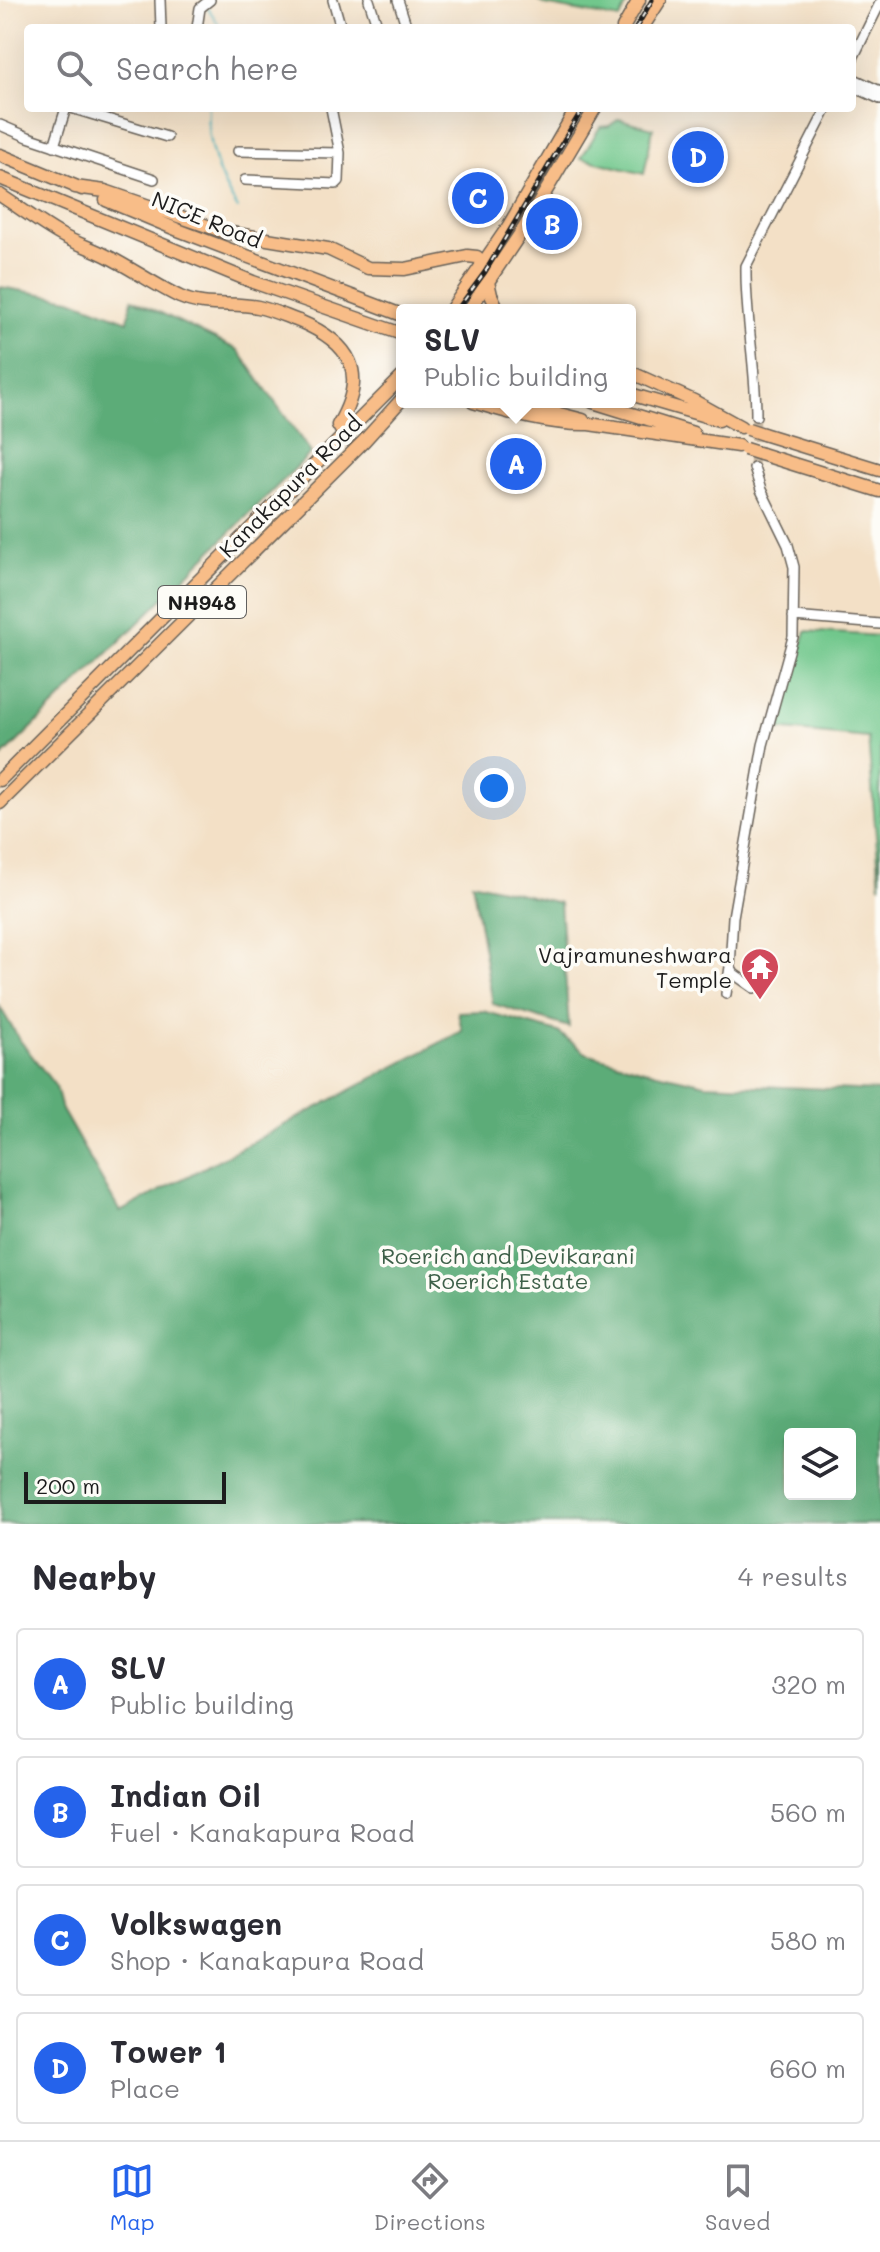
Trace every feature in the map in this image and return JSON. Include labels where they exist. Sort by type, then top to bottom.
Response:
[{"type":"highway","points":[[625,24],[639,0]]},
{"type":"highway","points":[[645,24],[660,0]]},
{"type":"highway","points":[[455,304],[484,264],[575,112]]},
{"type":"highway","points":[[473,304],[593,112]]},
{"type":"highway","name":"NICE Road","points":[[0,155],[178,230],[396,313]]},
{"type":"highway","name":"NICE Road","points":[[0,178],[253,282],[396,332]]},
{"type":"highway","points":[[75,187],[105,191],[225,232],[328,249],[368,268],[419,268],[467,256],[477,257],[484,264],[495,304]]},
{"type":"highway","points":[[0,195],[64,236],[102,253],[179,296],[209,304],[260,307],[333,338],[352,372],[349,406],[338,425],[344,435]]},
{"type":"highway","points":[[636,376],[745,428]]},
{"type":"highway","points":[[636,380],[647,382]]},
{"type":"highway","name":"Kanakapura Road","points":[[0,780],[396,383]]},
{"type":"highway","points":[[636,396],[880,470]]},
{"type":"highway","name":"Kanakapura Road","points":[[0,803],[396,406]]},
{"type":"highway","points":[[493,408],[575,424],[742,448]]},
{"type":"highway","points":[[539,408],[578,417],[589,424]]},
{"type":"highway","points":[[612,408],[880,491]]},
{"type":"highway","points":[[285,495],[298,505]]},
{"type":"street","points":[[160,0],[161,24]]},
{"type":"street","points":[[198,24],[200,8],[210,0]]},
{"type":"street","points":[[333,0],[340,24]]},
{"type":"street","points":[[369,0],[377,24]]},
{"type":"street","points":[[398,0],[406,24]]},
{"type":"street","points":[[856,52],[880,3]]},
{"type":"street","points":[[856,80],[880,91]]},
{"type":"street","points":[[856,88],[880,99]]},
{"type":"street","points":[[54,146],[67,112]]},
{"type":"street","points":[[83,112],[167,137]]},
{"type":"street","points":[[245,180],[336,184],[339,181],[340,153],[332,112]]},
{"type":"street","points":[[756,416],[756,375],[746,266],[825,112]]},
{"type":"street","points":[[0,125],[154,179]]},
{"type":"street","points":[[238,151],[340,153]]},
{"type":"street","points":[[726,994],[733,917],[763,745],[793,637],[794,567],[788,545],[761,490],[754,468]]},
{"type":"street","points":[[793,617],[880,624]]},
{"type":"street","points":[[730,967],[734,974],[754,988]]},
{"type":"green space","points":[[537,0],[629,0],[620,19],[545,5]]},
{"type":"green space","points":[[619,119],[653,128],[644,174],[581,158],[600,127],[609,126]]},
{"type":"green space","points":[[0,287],[71,299],[128,321],[132,299],[238,350],[311,453],[0,759]]},
{"type":"green space","points":[[806,631],[880,636],[880,886],[868,738],[776,729]]},
{"type":"green space","points":[[472,882],[560,903],[569,1027],[493,1004]]},
{"type":"green space","name":"Roerich and Devikarani Roerich Estate","points":[[0,1007],[19,1039],[56,1087],[62,1110],[120,1212],[462,1031],[458,1012],[483,1011],[558,1032],[586,1053],[706,1084],[880,1091],[880,1524],[0,1524]]},
{"type":"waterway","points":[[208,8],[218,24]]},
{"type":"waterway","points":[[208,112],[215,161],[238,209]]},
{"type":"tunnel","points":[[754,468],[756,416]]},
{"type":"railway","points":[[638,24],[652,0]]},
{"type":"railway","points":[[461,304],[485,272],[581,112]]},
{"type":"place","name":"Tower 1","points":[[698,157]]},
{"type":"place","name":"Volkswagen","points":[[478,198]]},
{"type":"place","name":"Indian Oil","points":[[552,224]]},
{"type":"place","name":"SLV","points":[[516,464]]},
{"type":"place","name":"Vajramuneshwara Temple","points":[[760,1001]]}]
